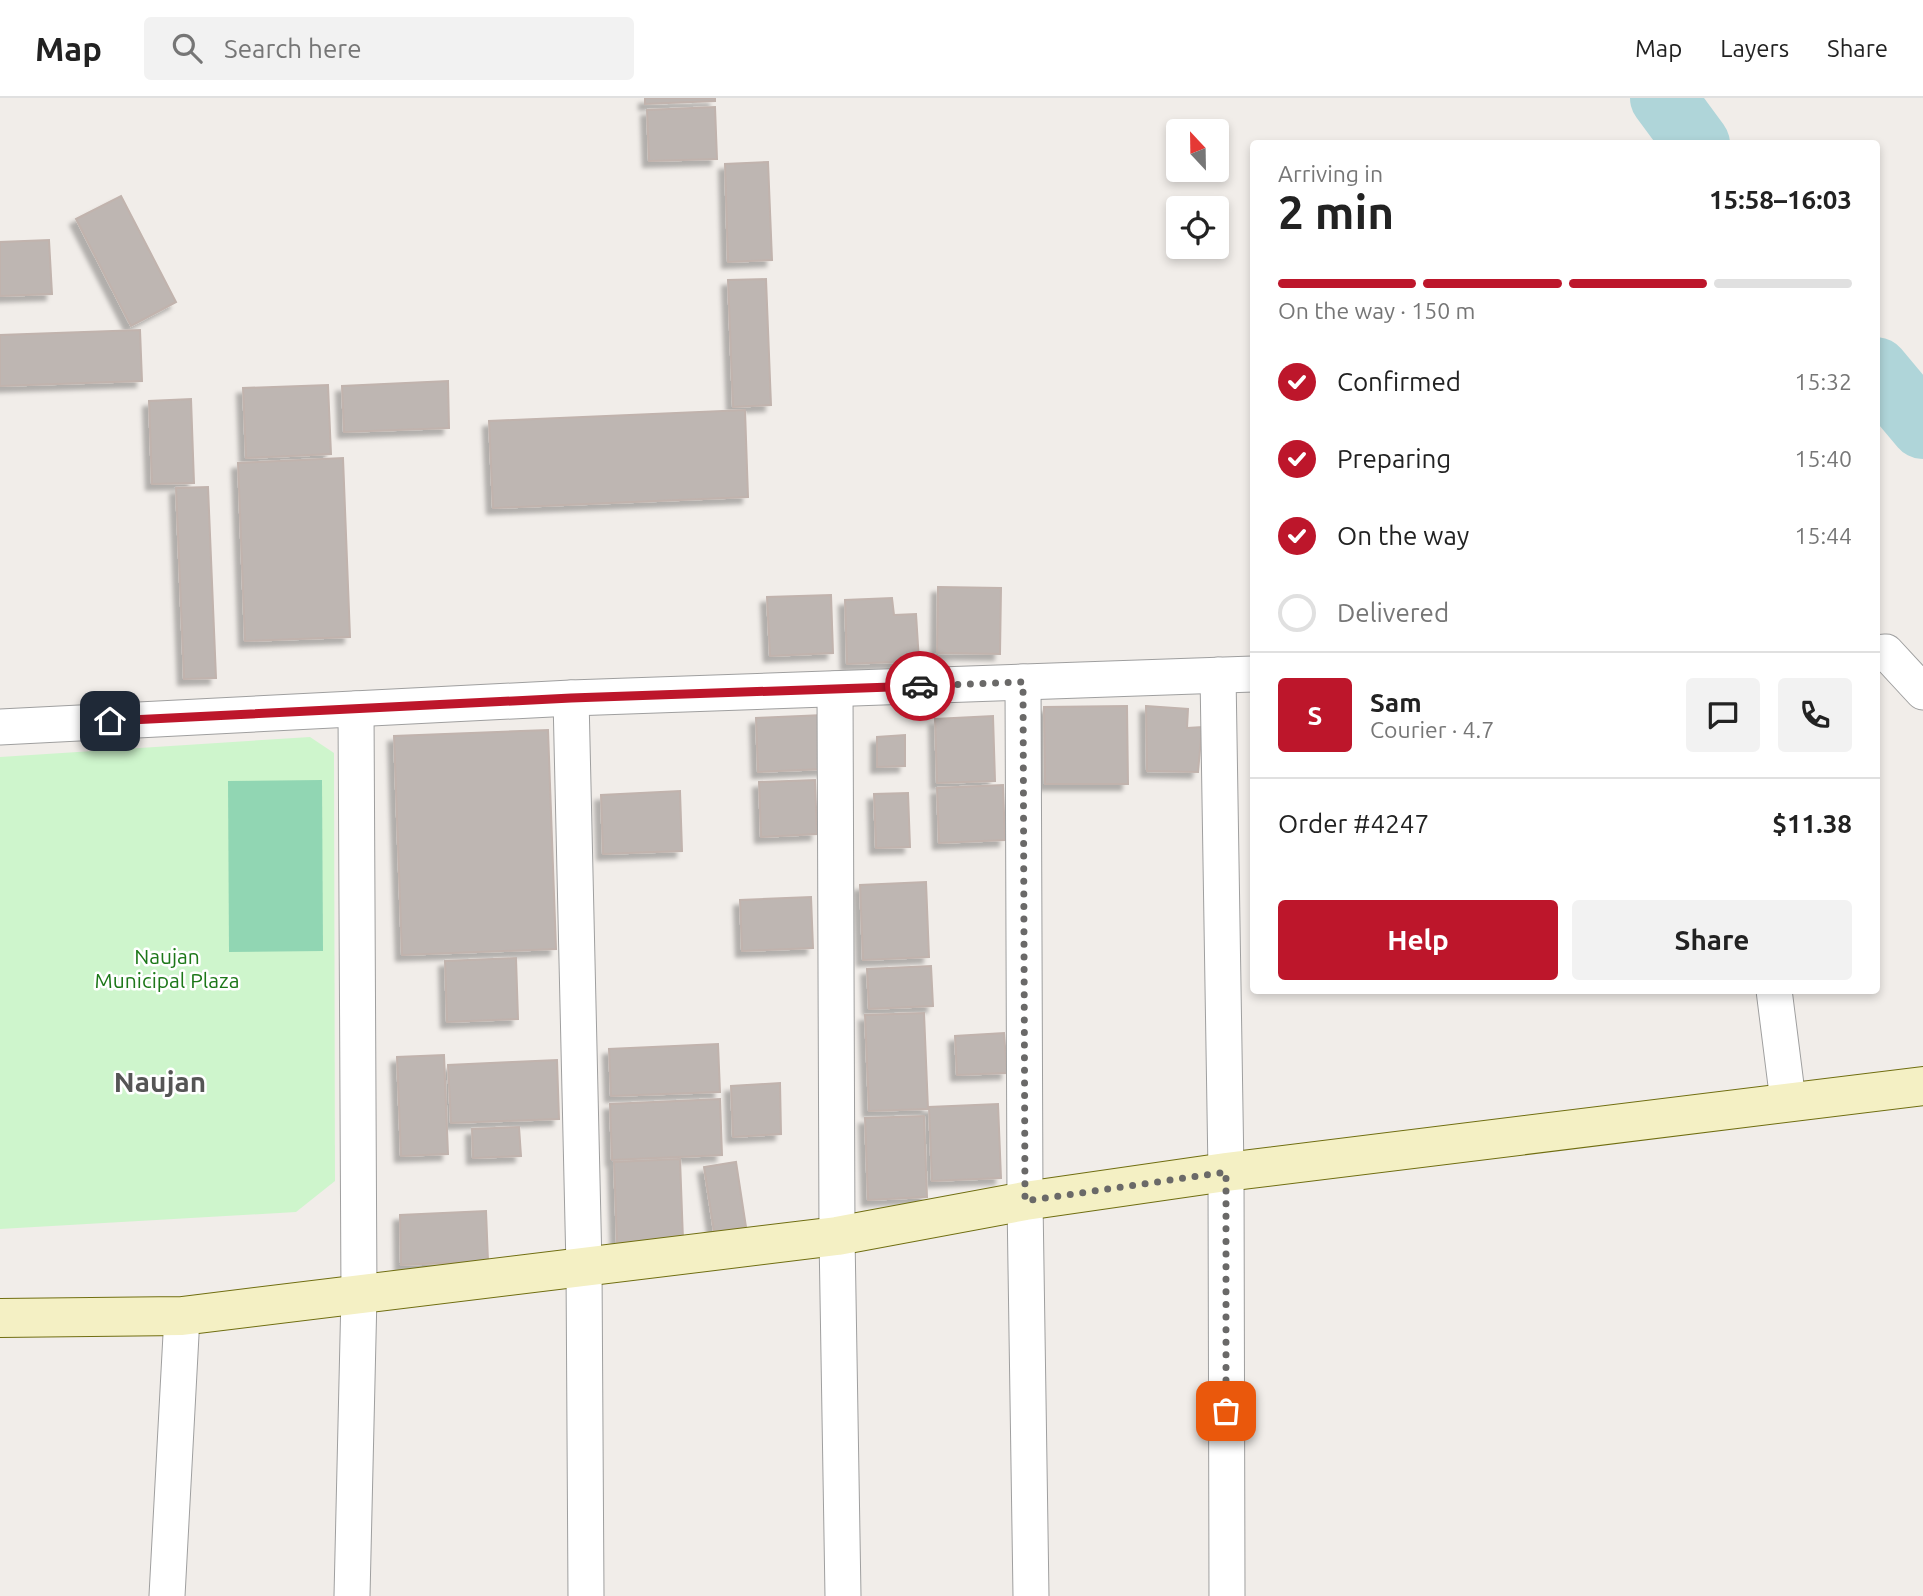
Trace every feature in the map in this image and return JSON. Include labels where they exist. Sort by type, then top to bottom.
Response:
[{"type":"street","points":[[1880,650],[1923,692]]},
{"type":"street","points":[[0,727],[571,698],[1250,674]]},
{"type":"street","points":[[1218,675],[1226,1172],[1227,1596]]},
{"type":"street","points":[[1023,682],[1025,1201],[1031,1596]]},
{"type":"street","points":[[835,689],[837,1236],[843,1596]]},
{"type":"street","points":[[571,698],[584,1267],[586,1596]]},
{"type":"street","points":[[352,1596],[359,1295],[356,709]]},
{"type":"street","points":[[1775,994],[1788,1101]]},
{"type":"street","points":[[0,1318],[182,1317],[837,1236],[1025,1201],[1226,1172],[1923,1086]]},
{"type":"street","points":[[167,1596],[182,1317]]},
{"type":"green space","name":"Naujan Municipal Plaza","points":[[310,737],[334,753],[335,1181],[296,1212],[0,1229],[0,757]]},
{"type":"green space","points":[[322,780],[323,951],[229,952],[228,781]]},
{"type":"building","points":[[645,98],[715,98],[715,101],[645,104]]},
{"type":"building","points":[[715,107],[717,159],[649,161],[647,110]]},
{"type":"building","points":[[768,162],[772,260],[728,262],[725,164]]},
{"type":"building","points":[[121,196],[176,302],[131,326],[76,219]]},
{"type":"building","points":[[49,240],[52,294],[0,296],[0,242]]},
{"type":"building","points":[[766,279],[771,405],[733,407],[728,280]]},
{"type":"building","points":[[140,330],[142,381],[0,386],[0,335]]},
{"type":"building","points":[[448,381],[449,428],[344,432],[342,386]]},
{"type":"building","points":[[328,385],[331,454],[246,458],[243,388]]},
{"type":"building","points":[[191,399],[194,483],[152,484],[149,401]]},
{"type":"building","points":[[745,410],[748,497],[493,508],[489,421]]},
{"type":"building","points":[[343,458],[350,637],[245,641],[238,463]]},
{"type":"building","points":[[208,487],[216,678],[184,679],[176,488]]},
{"type":"building","points":[[938,587],[1001,588],[1000,654],[937,653]]},
{"type":"building","points":[[831,595],[833,653],[770,656],[767,597]]},
{"type":"building","points":[[892,598],[894,615],[916,614],[919,661],[847,664],[845,600]]},
{"type":"building","points":[[1127,706],[1128,784],[1045,784],[1044,707]]},
{"type":"building","points":[[1146,706],[1188,709],[1187,728],[1202,727],[1198,772],[1147,771]]},
{"type":"building","points":[[823,715],[825,769],[758,772],[756,718]]},
{"type":"building","points":[[993,716],[995,781],[937,783],[935,719]]},
{"type":"building","points":[[548,730],[556,949],[402,955],[394,736]]},
{"type":"building","points":[[905,735],[905,766],[877,767],[877,737]]},
{"type":"building","points":[[815,780],[817,834],[761,837],[759,782]]},
{"type":"building","points":[[1003,785],[1005,840],[939,843],[937,788]]},
{"type":"building","points":[[680,791],[682,851],[603,854],[601,795]]},
{"type":"building","points":[[908,793],[910,847],[876,848],[874,794]]},
{"type":"building","points":[[926,882],[929,957],[863,960],[860,885]]},
{"type":"building","points":[[811,897],[813,948],[742,951],[740,900]]},
{"type":"building","points":[[516,958],[518,1019],[447,1022],[445,961]]},
{"type":"building","points":[[931,966],[933,1006],[869,1009],[867,969]]},
{"type":"building","points":[[924,1013],[928,1109],[869,1111],[865,1015]]},
{"type":"building","points":[[1004,1033],[1007,1073],[957,1075],[955,1036]]},
{"type":"building","points":[[718,1044],[720,1092],[611,1096],[609,1049]]},
{"type":"building","points":[[444,1055],[448,1154],[401,1156],[397,1057]]},
{"type":"building","points":[[557,1060],[559,1119],[451,1123],[448,1065]]},
{"type":"building","points":[[780,1083],[781,1134],[733,1137],[731,1086]]},
{"type":"building","points":[[720,1099],[722,1155],[612,1160],[610,1104]]},
{"type":"building","points":[[998,1104],[1001,1178],[932,1181],[929,1107]]},
{"type":"building","points":[[924,1116],[927,1197],[868,1200],[865,1118]]},
{"type":"building","points":[[519,1127],[521,1156],[473,1158],[472,1129]]},
{"type":"building","points":[[680,1159],[683,1240],[617,1243],[614,1162]]},
{"type":"building","points":[[736,1162],[746,1227],[714,1232],[704,1167]]},
{"type":"building","points":[[486,1211],[488,1261],[401,1265],[400,1215]]},
{"type":"waterway","points":[[1663,98],[1694,140]]},
{"type":"waterway","points":[[1880,375],[1923,426]]},
{"type":"way so far","points":[[920,686],[1023,682],[1025,1201],[1226,1172],[1226,1411]]},
{"type":"district","name":"Naujan","points":[[160,1082]]},
{"type":"route","points":[[110,721],[571,698],[920,686]]}]
